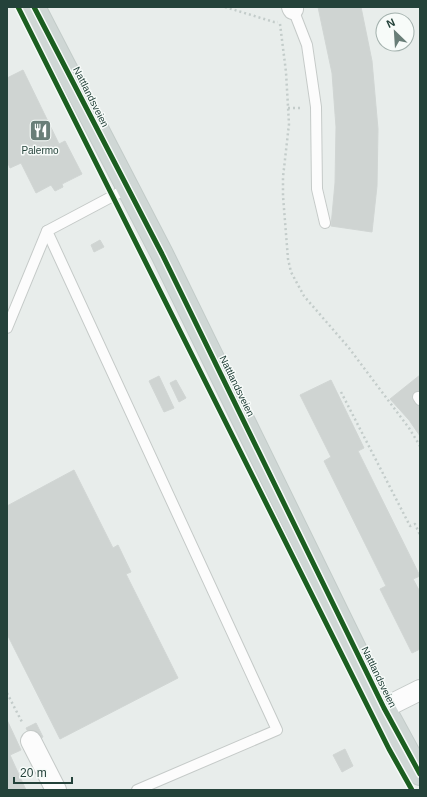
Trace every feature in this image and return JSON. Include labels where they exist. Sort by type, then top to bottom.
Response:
[{"type":"main road","name":"Nattlandsveien","points":[[34,7],[162,254],[384,708],[420,774]]},
{"type":"street","name":"Nattlandsveien","points":[[384,708],[420,690]]},
{"type":"street","points":[[31,741],[56,790]]},
{"type":"lane","points":[[288,12],[307,45],[316,107],[317,189],[324,223]]},
{"type":"lane","points":[[7,328],[47,231],[128,188]]},
{"type":"lane","points":[[47,231],[277,730],[137,790]]},
{"type":"path","points":[[225,7],[274,22],[288,12]]},
{"type":"path","points":[[288,108],[293,108]]},
{"type":"path","points":[[341,392],[410,526],[415,524],[420,535]]},
{"type":"path","points":[[7,693],[31,741]]},
{"type":"building","points":[[318,7],[361,7],[372,61],[378,129],[377,186],[372,232],[331,226],[335,183],[336,127],[332,73]]},
{"type":"building","points":[[23,70],[59,144],[65,141],[82,174],[62,184],[63,187],[55,191],[51,185],[36,193],[21,163],[10,168],[7,161],[7,78]]},
{"type":"building","points":[[100,240],[104,247],[94,252],[91,245]]},
{"type":"building","points":[[420,375],[420,436],[409,420],[390,399]]},
{"type":"building","points":[[159,376],[174,408],[164,412],[149,381]]},
{"type":"building","points":[[176,380],[186,398],[179,402],[170,383]]},
{"type":"building","points":[[331,380],[364,448],[358,451],[420,576],[413,579],[420,592],[420,649],[412,653],[380,589],[386,586],[324,461],[331,457],[300,395]]},
{"type":"building","points":[[74,470],[113,548],[118,545],[131,572],[126,574],[178,678],[60,739],[7,634],[7,506]]},
{"type":"building","points":[[7,720],[21,750],[10,755],[26,790],[7,790]]},
{"type":"building","points":[[36,723],[43,737],[33,742],[26,728]]},
{"type":"building","points":[[345,749],[353,766],[342,772],[333,755]]},
{"type":"cycle path","points":[[18,7],[389,749],[412,790]]},
{"type":"cycle path","points":[[34,7],[162,254],[384,708],[420,774]]},
{"type":"place","name":"Palermo","points":[[40,130]]}]
